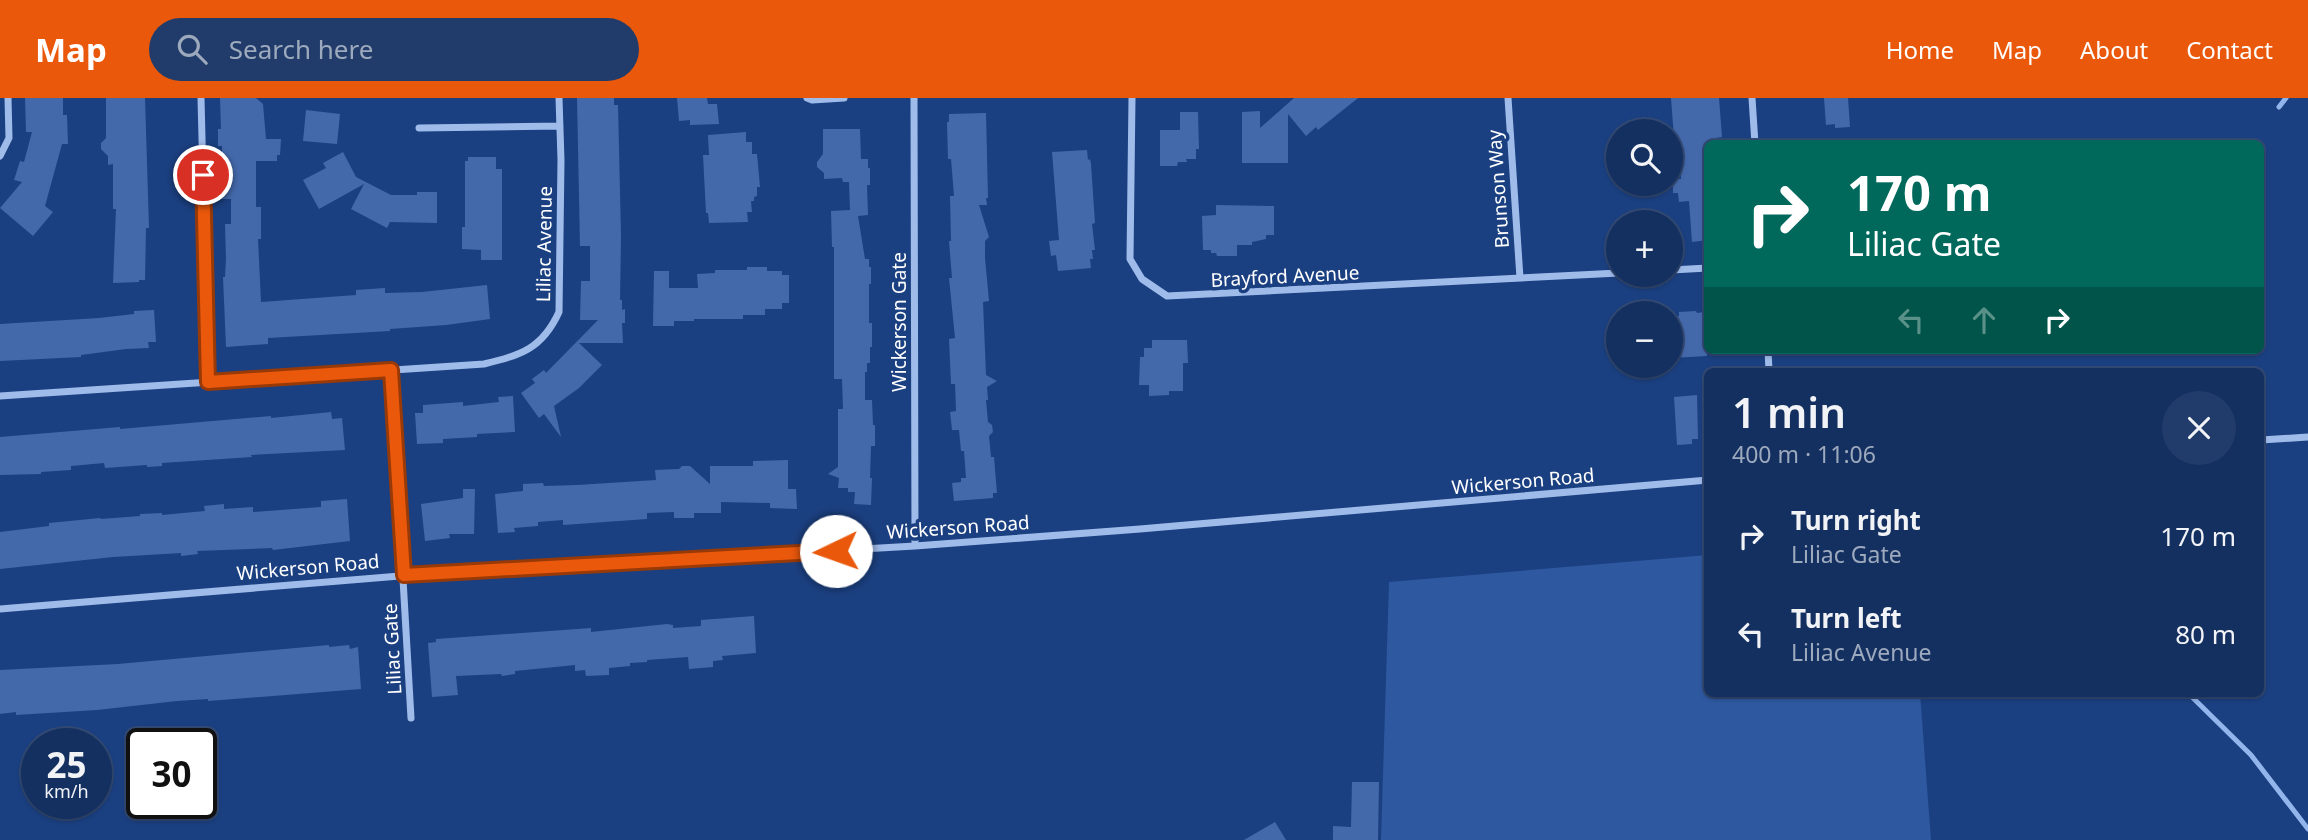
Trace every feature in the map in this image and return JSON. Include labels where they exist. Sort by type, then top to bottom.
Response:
[{"type":"street","points":[[0,156],[9,138],[8,98]]},
{"type":"street","points":[[201,98],[208,382]]},
{"type":"street","name":"Liliac Avenue","points":[[0,396],[484,365],[516,357],[537,345],[551,330],[559,312],[559,98]]},
{"type":"street","points":[[807,98],[844,98]]},
{"type":"street","name":"Wickerson Gate","points":[[914,98],[915,546]]},
{"type":"street","name":"Brayford Avenue","points":[[1132,98],[1130,258],[1142,279],[1167,296],[1606,274]]},
{"type":"street","name":"Brunson Way","points":[[1508,98],[1520,278]]},
{"type":"street","points":[[1752,98],[1755,140]]},
{"type":"street","points":[[419,128],[560,126]]},
{"type":"street","points":[[1683,269],[1704,268]]},
{"type":"street","name":"Liliac Gate","points":[[391,370],[411,718]]},
{"type":"street","points":[[2264,440],[2308,437]]},
{"type":"street","name":"Wickerson Road","points":[[0,609],[404,575],[915,546],[1154,528],[1704,480]]},
{"type":"shaded area","points":[[1704,555],[1704,697],[1920,697],[1931,840],[1381,840],[1389,582]]},
{"type":"building","points":[[25,98],[63,98],[63,115],[67,115],[68,144],[62,144],[45,206],[53,212],[33,236],[0,208],[22,182],[14,180],[20,161],[24,162],[32,132],[26,132]]},
{"type":"building","points":[[106,98],[145,98],[149,228],[146,228],[145,280],[139,282],[113,283],[116,209],[113,209],[113,164],[108,165],[108,156],[101,149],[101,143],[106,138]]},
{"type":"building","points":[[220,98],[256,98],[263,104],[266,139],[281,139],[277,161],[256,161],[256,207],[261,207],[261,239],[258,239],[261,302],[356,295],[356,290],[385,288],[385,293],[422,292],[487,285],[490,319],[390,331],[268,338],[268,344],[226,347],[223,277],[226,259],[225,224],[231,224],[231,199],[220,199]]},
{"type":"building","points":[[577,98],[614,98],[614,105],[618,105],[620,300],[622,310],[625,309],[625,323],[622,323],[623,343],[579,343],[602,365],[579,388],[554,406],[561,437],[544,414],[539,418],[521,393],[535,383],[532,379],[544,370],[546,373],[598,320],[580,320],[581,281],[590,281],[590,246],[580,246]]},
{"type":"building","points":[[677,98],[707,98],[708,104],[717,104],[719,124],[690,125],[690,120],[679,121]]},
{"type":"building","points":[[1294,98],[1358,98],[1318,130],[1316,127],[1306,136],[1288,114],[1288,163],[1242,163],[1242,112],[1260,111],[1260,128]]},
{"type":"building","points":[[1671,98],[1719,98],[1722,137],[1704,140],[1704,240],[1692,242],[1689,201],[1679,202],[1678,196],[1683,196],[1683,119],[1673,119]]},
{"type":"building","points":[[1824,98],[1848,98],[1850,127],[1835,128],[1835,124],[1826,125]]},
{"type":"building","points":[[306,110],[340,114],[337,144],[303,141]]},
{"type":"building","points":[[1180,112],[1198,112],[1199,149],[1196,149],[1196,159],[1186,159],[1187,162],[1178,162],[1177,166],[1160,166],[1160,130],[1180,130]]},
{"type":"building","points":[[986,113],[988,198],[987,205],[979,205],[989,237],[985,241],[985,258],[989,301],[983,302],[986,375],[997,381],[987,387],[986,400],[988,422],[992,425],[993,432],[989,436],[997,493],[993,493],[993,498],[954,501],[952,483],[966,478],[959,430],[952,430],[950,412],[956,411],[955,384],[951,384],[949,339],[955,338],[949,278],[952,278],[950,196],[954,196],[951,159],[948,159],[947,122],[949,114]]},
{"type":"building","points":[[823,129],[860,129],[861,159],[868,159],[870,168],[870,185],[867,185],[868,215],[858,216],[865,259],[869,259],[871,267],[869,323],[872,323],[872,347],[870,363],[867,363],[865,372],[865,400],[872,400],[875,425],[875,446],[871,446],[871,505],[854,504],[855,492],[848,492],[848,488],[838,488],[839,478],[828,474],[838,467],[838,409],[843,409],[842,379],[834,379],[834,247],[831,211],[850,210],[849,182],[843,182],[842,178],[824,179],[824,173],[817,167],[823,154]]},
{"type":"building","points":[[746,132],[746,142],[752,142],[752,154],[757,154],[760,187],[757,187],[754,201],[751,201],[752,212],[747,212],[748,222],[709,223],[706,213],[703,155],[709,155],[708,135]]},
{"type":"building","points":[[1087,150],[1091,164],[1095,223],[1092,224],[1095,250],[1092,250],[1093,259],[1090,259],[1091,268],[1058,271],[1056,255],[1051,256],[1049,241],[1059,240],[1052,152]]},
{"type":"building","points":[[343,152],[356,177],[391,195],[437,192],[437,223],[390,222],[387,228],[351,209],[364,184],[319,209],[303,180],[326,168],[323,163]]},
{"type":"building","points":[[468,157],[496,157],[496,169],[502,169],[502,260],[481,260],[481,250],[462,249],[462,227],[465,227],[465,161],[468,161]]},
{"type":"building","points":[[1216,205],[1274,206],[1274,235],[1266,235],[1266,239],[1252,242],[1252,245],[1237,245],[1237,256],[1217,256],[1216,253],[1211,253],[1211,250],[1203,250],[1202,216],[1216,215]]},
{"type":"building","points":[[747,267],[767,267],[767,271],[782,271],[782,275],[789,275],[789,303],[782,303],[782,309],[765,309],[765,315],[743,315],[743,319],[694,319],[674,321],[674,326],[653,326],[654,271],[669,271],[669,288],[698,288],[697,274],[715,273],[715,270],[747,270]]},
{"type":"building","points":[[154,310],[156,342],[148,342],[149,348],[81,357],[0,361],[0,324],[99,318]]},
{"type":"building","points":[[1683,312],[1704,312],[1704,354],[1707,356],[1683,357]]},
{"type":"building","points":[[1152,340],[1187,340],[1188,363],[1183,363],[1183,391],[1149,396],[1149,385],[1139,385],[1140,357],[1144,357],[1144,348],[1152,348]]},
{"type":"building","points":[[1697,395],[1698,439],[1692,439],[1692,444],[1677,445],[1674,397]]},
{"type":"building","points":[[513,396],[515,432],[477,434],[477,437],[443,439],[443,443],[417,444],[415,413],[423,413],[423,405],[463,402],[463,406],[499,402],[498,397]]},
{"type":"building","points":[[331,412],[332,419],[342,418],[345,450],[251,455],[252,457],[162,463],[162,466],[147,467],[105,468],[104,463],[71,466],[71,470],[41,474],[0,475],[0,437]]},
{"type":"building","points":[[788,460],[788,489],[796,489],[797,509],[770,508],[770,503],[721,502],[721,513],[694,513],[694,518],[674,518],[674,512],[647,513],[647,519],[563,525],[563,520],[538,522],[538,526],[514,528],[515,532],[498,533],[495,494],[523,491],[523,484],[543,483],[544,486],[656,480],[655,470],[690,466],[710,484],[710,466],[753,466],[753,461]]},
{"type":"building","points":[[463,489],[475,489],[474,534],[449,534],[450,538],[425,541],[421,504],[463,498]]},
{"type":"building","points":[[347,499],[350,541],[273,550],[197,551],[198,554],[181,556],[181,553],[113,557],[0,569],[0,532],[49,526],[49,523],[205,511],[204,506],[224,504],[224,509],[253,507],[253,512],[321,507],[321,501]]},
{"type":"building","points":[[754,616],[756,653],[722,656],[723,660],[713,661],[713,667],[689,669],[688,657],[630,663],[630,666],[609,668],[609,675],[586,676],[585,670],[575,671],[575,665],[515,671],[515,674],[502,676],[456,676],[458,695],[432,697],[428,643],[436,642],[436,639],[591,628],[591,632],[667,624],[673,625],[673,628],[701,626],[701,620]]},
{"type":"building","points":[[349,645],[350,649],[358,647],[361,689],[177,701],[97,710],[0,714],[0,670],[118,664]]},
{"type":"building","points":[[1352,782],[1379,782],[1378,840],[1333,840],[1333,826],[1351,827]]},
{"type":"building","points":[[1275,822],[1286,840],[1244,840]]},
{"type":"waterway","points":[[2279,107],[2286,98]]},
{"type":"waterway","points":[[2192,697],[2251,755],[2308,829]]},
{"type":"route","points":[[203,175],[208,382],[391,370],[404,575],[836,551]]}]
